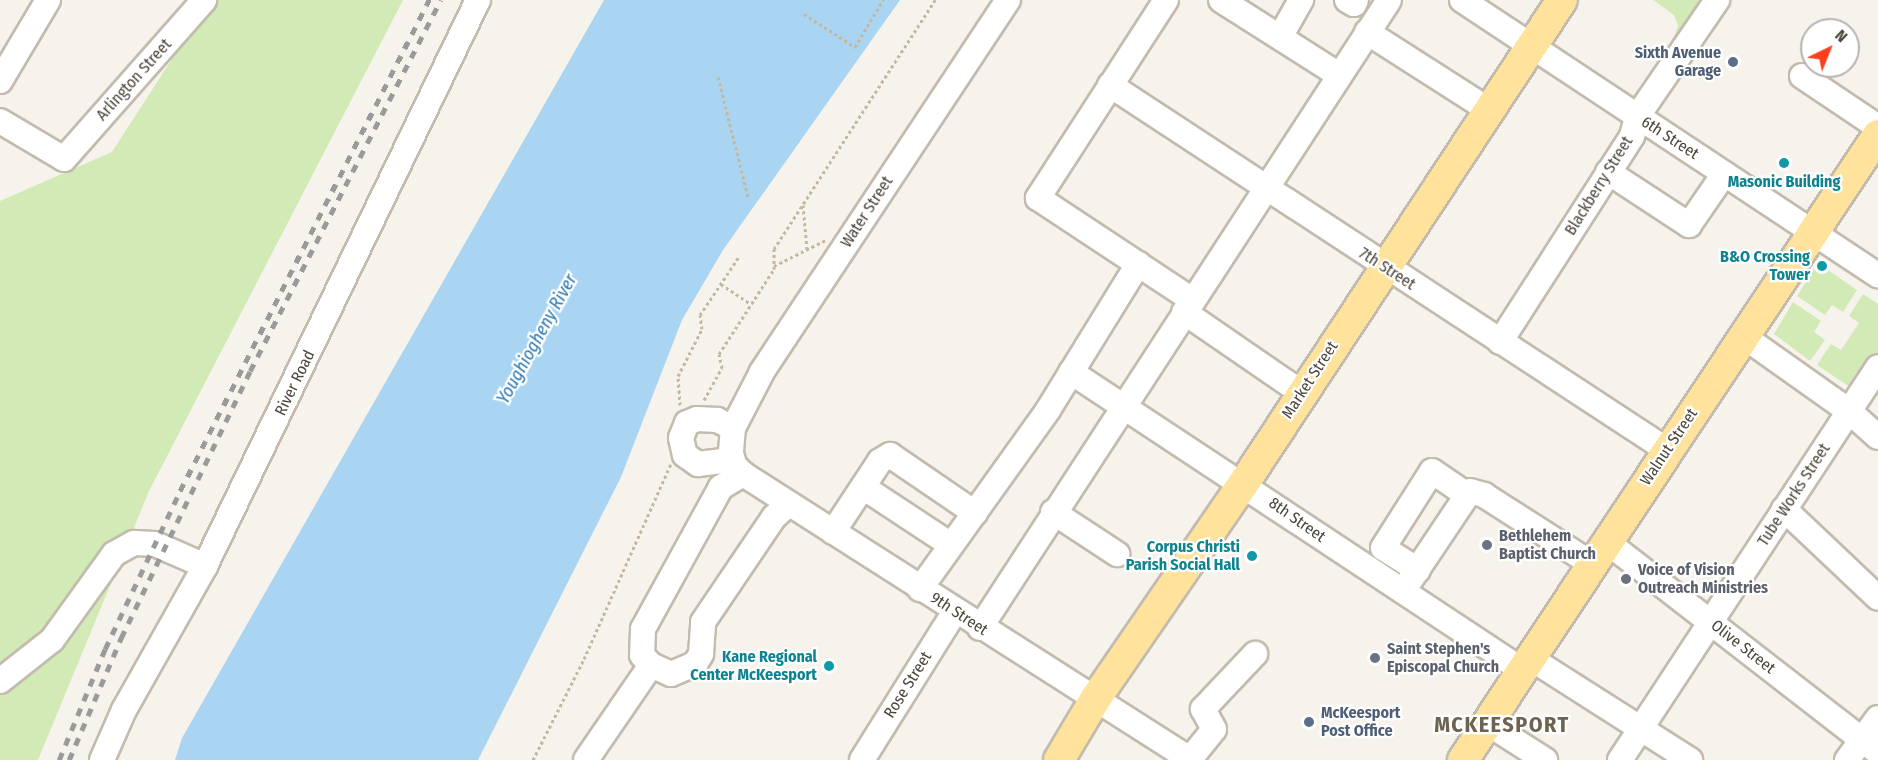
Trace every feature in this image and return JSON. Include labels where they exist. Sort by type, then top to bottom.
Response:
[{"type":"main road","name":"Market Street","points":[[1059,760],[1096,698],[1244,483],[1383,267],[1562,0]]},
{"type":"main road","name":"Walnut Street","points":[[1463,760],[1878,135]]},
{"type":"street","points":[[0,81],[48,0]]},
{"type":"street","name":"Arlington Street","points":[[0,121],[64,159],[204,0]]},
{"type":"street","name":"River Road","points":[[102,760],[124,710],[205,566],[478,0]]},
{"type":"street","name":"Water Street","points":[[732,428],[762,372],[1008,0]]},
{"type":"street","points":[[1166,0],[1038,198],[1138,264],[1188,306],[1302,393]]},
{"type":"street","points":[[1221,0],[1283,32],[1326,49],[1353,55]]},
{"type":"street","points":[[1283,32],[1300,0]]},
{"type":"street","points":[[1347,0],[1354,4],[1356,0]]},
{"type":"street","points":[[980,628],[1122,406],[1389,0]]},
{"type":"street","name":"6th Street","points":[[1462,0],[1878,275]]},
{"type":"street","name":"Blackberry Street","points":[[1500,342],[1632,136],[1637,117],[1717,0]]},
{"type":"street","points":[[1283,32],[1339,75]]},
{"type":"street","points":[[1367,32],[1489,111]]},
{"type":"street","points":[[1805,78],[1878,127]]},
{"type":"street","name":"7th Street","points":[[1110,85],[1383,267],[1667,450]]},
{"type":"street","points":[[1608,172],[1689,225],[1724,174]]},
{"type":"street","points":[[920,589],[1071,372],[1138,264]]},
{"type":"street","points":[[1743,336],[1849,411],[1878,437]]},
{"type":"street","name":"Tube Works Street","points":[[1620,760],[1878,367]]},
{"type":"street","name":"8th Street","points":[[1071,372],[1244,483],[1403,591],[1641,729],[1690,760]]},
{"type":"street","points":[[695,421],[732,428],[738,467],[698,464],[685,455],[681,438],[695,421]]},
{"type":"street","points":[[833,532],[880,461],[890,455],[975,513]]},
{"type":"street","points":[[738,467],[721,486],[643,629],[639,641],[642,655],[651,666],[671,674],[695,664],[701,654],[703,622],[774,517],[789,504]]},
{"type":"street","name":"9th Street","points":[[738,467],[789,504],[980,628],[1096,698],[1191,760]]},
{"type":"street","name":"Olive Street","points":[[1418,570],[1383,548],[1432,471],[1476,495],[1599,553],[1712,623],[1869,745]]},
{"type":"street","points":[[863,487],[951,545]]},
{"type":"street","points":[[1403,591],[1476,495]]},
{"type":"street","points":[[1784,509],[1878,598]]},
{"type":"street","points":[[1053,512],[1117,554]]},
{"type":"street","points":[[0,681],[52,640],[114,554],[134,543],[155,544],[205,566]]},
{"type":"street","name":"Rose Street","points":[[862,760],[955,611]]},
{"type":"street","points":[[1191,760],[1214,729],[1203,709],[1255,654]]},
{"type":"street","points":[[586,760],[651,666]]},
{"type":"street","points":[[1846,760],[1869,745],[1878,718]]},
{"type":"street","points":[[1487,723],[1545,760]]},
{"type":"path","points":[[804,14],[855,47],[883,0]]},
{"type":"path","points":[[740,255],[700,315],[702,329],[678,376],[681,414],[695,421],[722,368],[719,354],[774,266],[774,249],[934,0]]},
{"type":"path","points":[[718,77],[748,196]]},
{"type":"path","points":[[803,205],[807,250]]},
{"type":"path","points":[[774,266],[836,235]]},
{"type":"path","points":[[721,284],[751,304]]},
{"type":"green space","points":[[210,0],[403,0],[149,491],[38,760],[0,760],[0,201],[112,152]]},
{"type":"green space","points":[[1653,0],[1713,0],[1668,65],[1656,57],[1671,46],[1678,26],[1674,15]]},
{"type":"green space","points":[[1818,263],[1857,290],[1843,312],[1832,305],[1825,315],[1797,296]]},
{"type":"green space","points":[[1863,294],[1878,304],[1878,357],[1856,391],[1817,365],[1831,344],[1841,350],[1859,323],[1849,316]]},
{"type":"green space","points":[[1793,302],[1821,321],[1814,332],[1825,340],[1810,361],[1774,334]]},
{"type":"water","name":"Youghiogheny River","points":[[604,0],[900,0],[723,250],[682,320],[621,477],[478,760],[175,760],[182,738]]},
{"type":"railway","points":[[59,760],[105,649],[180,491],[429,0]]},
{"type":"railway","points":[[69,760],[121,638],[250,371],[441,0]]},
{"type":"place","name":"Sixth Avenue Garage","points":[[1733,62]]},
{"type":"place","name":"Masonic Building","points":[[1784,163]]},
{"type":"place","name":"B&O Crossing Tower","points":[[1822,266]]},
{"type":"place","name":"Bethlehem Baptist Church","points":[[1487,545]]},
{"type":"place","name":"Corpus Christi Parish Social Hall","points":[[1252,556]]},
{"type":"place","name":"Voice of Vision Outreach Ministries","points":[[1626,579]]},
{"type":"place","name":"Saint Stephen's Episcopal Church","points":[[1375,658]]},
{"type":"place","name":"Kane Regional Center McKeesport","points":[[829,666]]},
{"type":"place","name":"McKeesport Post Office","points":[[1309,722]]},
{"type":"district","name":"MCKEESPORT","points":[[1502,725]]}]
